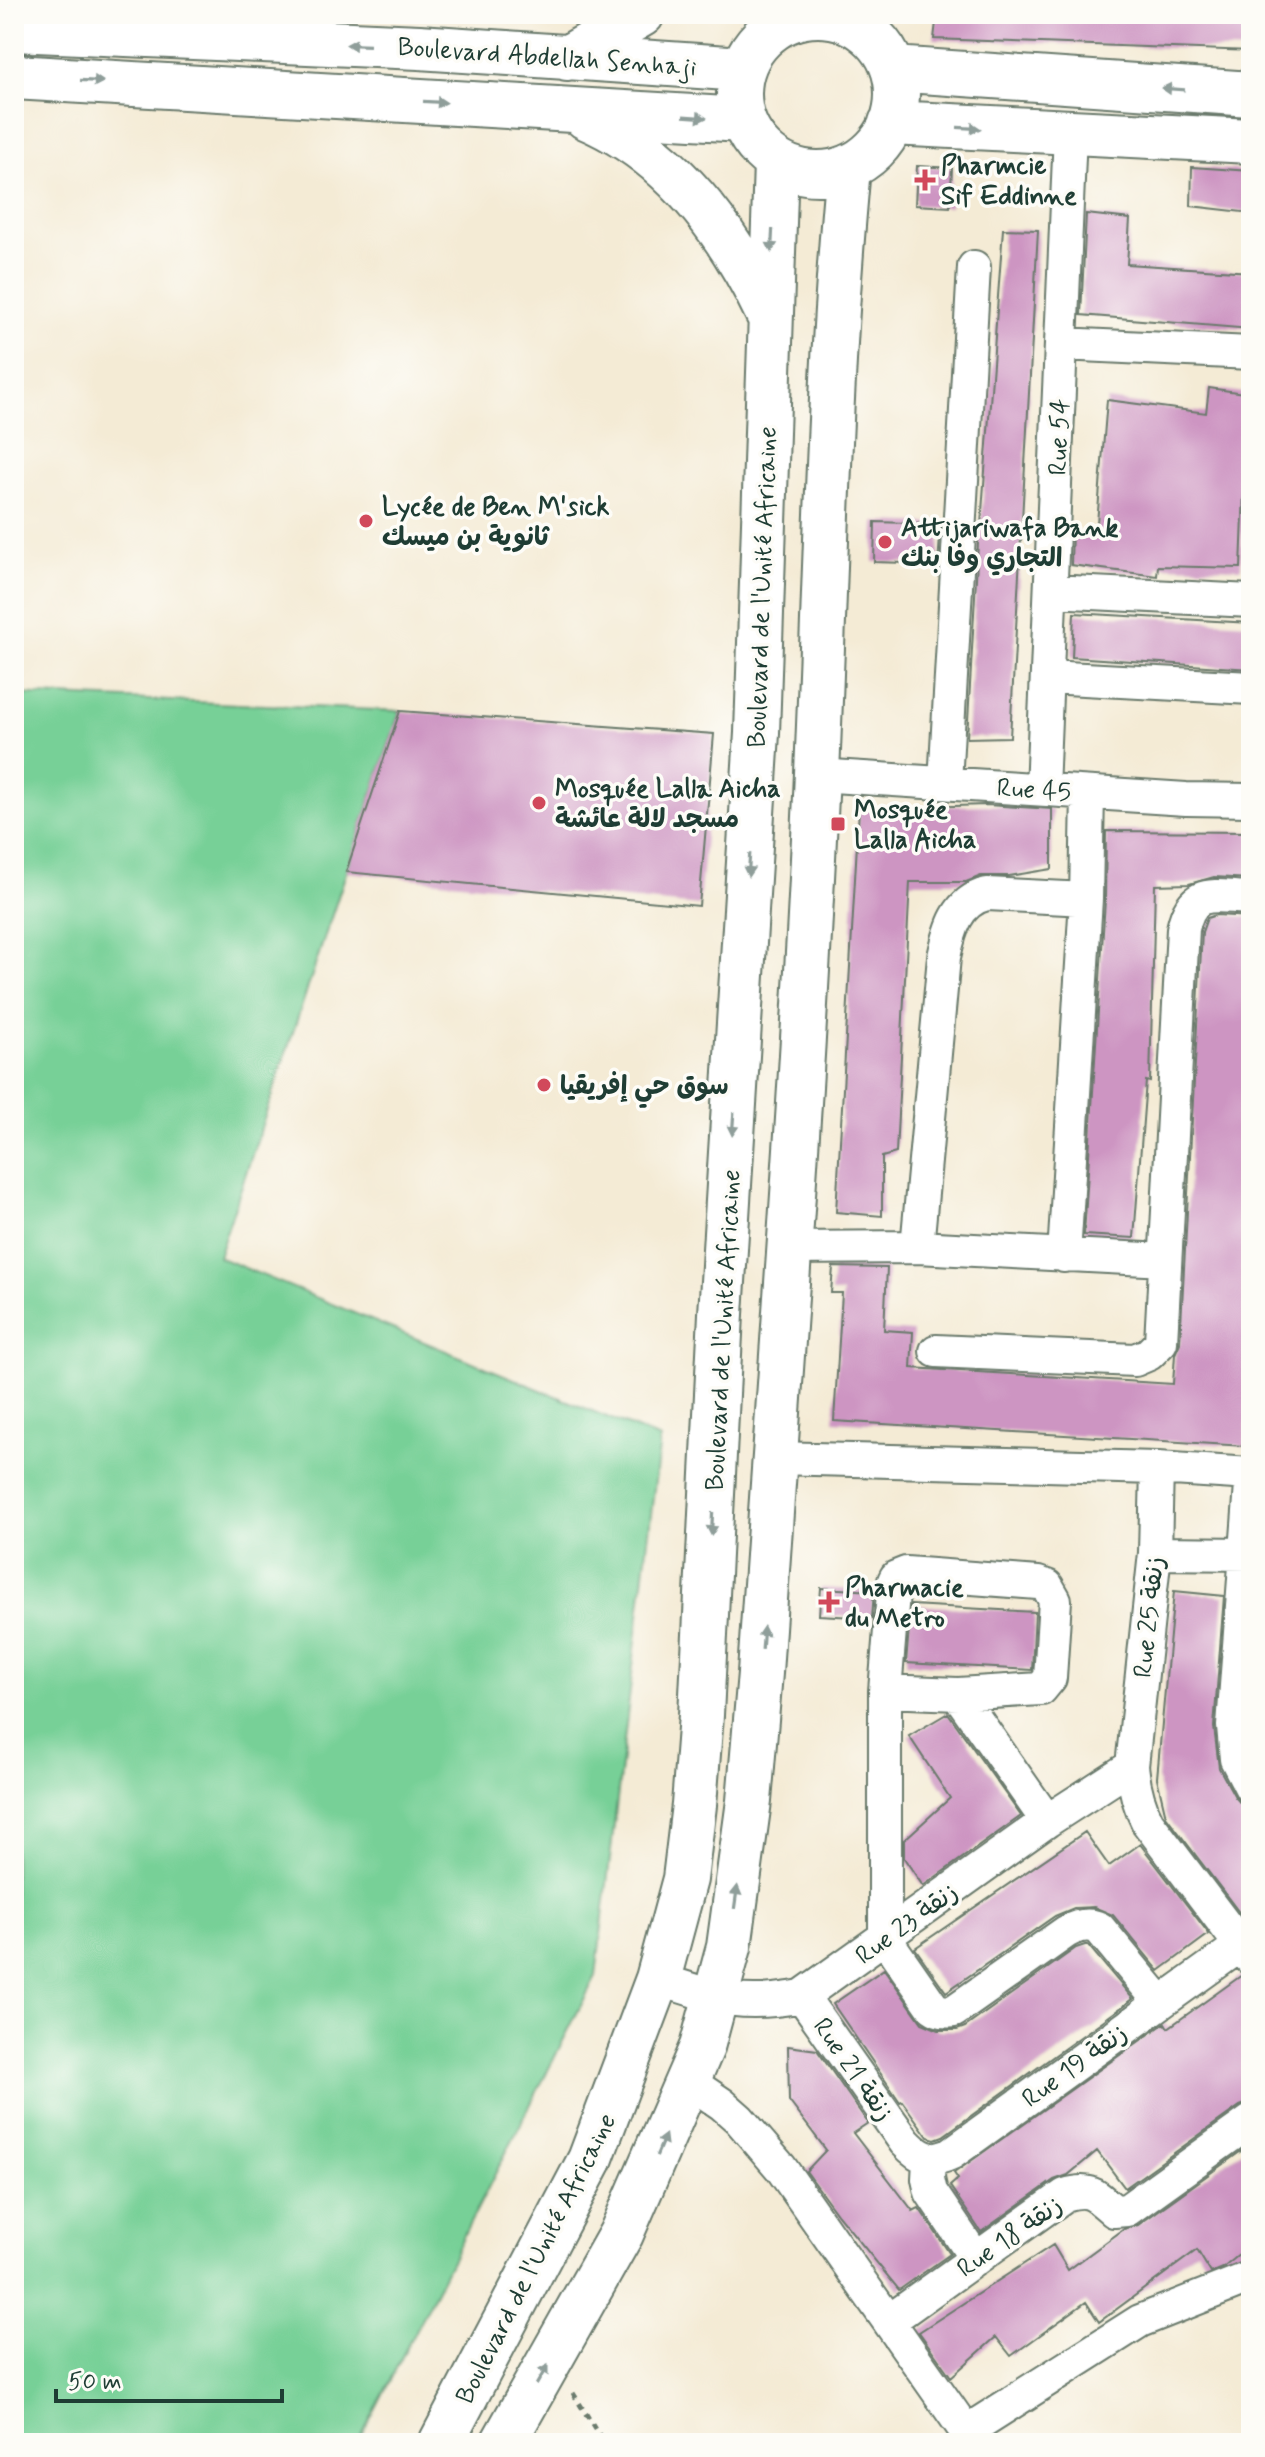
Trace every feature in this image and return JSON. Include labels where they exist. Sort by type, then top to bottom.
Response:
[{"type":"main road","points":[[567,58],[642,14]]},
{"type":"main road","points":[[809,15],[848,18],[874,39],[893,69],[896,97],[891,123],[877,145],[848,168],[812,172],[776,163],[754,140],[743,120],[739,87],[743,69],[773,21],[809,15]]},
{"type":"main road","name":"Boulevard Abdellah Senhaji","points":[[37,25],[104,24],[743,69]]},
{"type":"main road","points":[[893,69],[1251,94]]},
{"type":"main road","name":"Boulevard Abdellah Senhaji","points":[[14,77],[743,120]]},
{"type":"main road","points":[[569,110],[613,128],[665,165],[689,190],[746,268],[770,319]]},
{"type":"main road","points":[[891,123],[1251,141]]},
{"type":"main road","name":"Boulevard de l'Unité Africaine","points":[[441,2443],[590,2160],[658,1979],[685,1879],[701,1715],[721,1314],[757,733],[776,163]]},
{"type":"main road","points":[[503,2443],[621,2234],[702,2047],[729,1947],[749,1801],[775,1458],[817,775],[838,274],[848,168]]},
{"type":"street","name":"Rue 54","points":[[1042,789],[1070,133]]},
{"type":"street","points":[[945,783],[974,267]]},
{"type":"street","points":[[1061,344],[1251,353]]},
{"type":"street","points":[[1052,591],[1251,601]]},
{"type":"street","points":[[1047,677],[1251,688]]},
{"type":"street","name":"Rue 45","points":[[817,775],[1251,800]]},
{"type":"street","points":[[1064,1256],[1086,899],[1088,793]]},
{"type":"street","points":[[917,1247],[944,957],[956,915],[975,897],[987,894],[1086,899]]},
{"type":"street","points":[[936,1351],[1108,1359],[1142,1358],[1155,1349],[1163,1332],[1182,945],[1187,913],[1200,897],[1251,898]]},
{"type":"street","points":[[788,1248],[917,1247],[1165,1260]]},
{"type":"street","points":[[775,1458],[1157,1468],[1251,1474]]},
{"type":"street","name":"Rue 25 زنقة","points":[[1157,1468],[1155,1553],[1132,1766],[1138,1804],[1148,1823],[1246,1952]]},
{"type":"street","points":[[1251,1485],[1233,1726],[1236,1759],[1251,1788]]},
{"type":"street","points":[[1155,1553],[1248,1554]]},
{"type":"street","points":[[885,1691],[958,1694],[1041,1689],[1050,1678],[1055,1600],[1047,1586],[906,1573],[896,1577],[885,1691],[885,1938],[933,2007],[948,2012],[954,2011],[1066,1932],[1076,1926],[1093,1925],[1099,1928],[1160,2002]]},
{"type":"street","points":[[958,1694],[1047,1821]]},
{"type":"street","name":"Rue 23 زنقة","points":[[658,1979],[737,2002],[769,2002],[802,1996],[1047,1821],[1132,1766]]},
{"type":"street","name":"Rue 19 زنقة","points":[[917,2151],[938,2160],[952,2153],[1160,2002],[1246,1952]]},
{"type":"street","name":"Rue 21 زنقة","points":[[802,1996],[917,2151]]},
{"type":"street","points":[[688,2081],[722,2104],[752,2131],[970,2437],[1140,2321],[1251,2277]]},
{"type":"street","name":"Rue 18 زنقة","points":[[889,2321],[1065,2195],[1092,2192],[1114,2211],[1127,2210],[1251,2121]]},
{"type":"street","points":[[917,2151],[931,2192],[976,2259]]},
{"type":"path","points":[[551,2359],[604,2443]]},
{"type":"green space","points":[[14,694],[400,711],[218,1257],[660,1439],[596,1976],[358,2443],[14,2443]]},
{"type":"building","points":[[937,14],[1251,14],[1251,51],[934,39]]},
{"type":"building","points":[[917,166],[952,168],[950,207],[915,205]]},
{"type":"building","points":[[1192,167],[1251,171],[1251,213],[1191,206]]},
{"type":"building","points":[[1086,214],[1130,219],[1127,264],[1251,272],[1251,329],[1081,315]]},
{"type":"building","points":[[1003,229],[1038,230],[1010,737],[967,738],[979,525]]},
{"type":"building","points":[[1209,388],[1251,394],[1251,439],[1246,439],[1241,568],[1158,566],[1157,576],[1071,565],[1072,530],[1096,536],[1107,400],[1206,413]]},
{"type":"building","points":[[875,522],[941,524],[938,564],[874,562]]},
{"type":"building","points":[[1074,613],[1251,623],[1251,669],[1072,657]]},
{"type":"building","name":"Mosquée Lalla Aicha مسجد لالة عائشة","points":[[400,711],[714,734],[699,906],[346,872]]},
{"type":"building","points":[[986,805],[1052,809],[1052,869],[1009,876],[981,876],[966,882],[910,882],[896,1153],[882,1157],[882,1216],[836,1212],[859,809]]},
{"type":"building","points":[[1106,831],[1251,832],[1251,879],[1214,877],[1189,884],[1155,885],[1150,1082],[1146,1081],[1134,1238],[1084,1235],[1105,900]]},
{"type":"building","points":[[1216,915],[1251,917],[1251,1358],[1245,1446],[834,1421],[842,1293],[831,1293],[833,1267],[887,1268],[884,1330],[913,1332],[911,1368],[1173,1384],[1175,1354],[1180,1343],[1202,932],[1207,918]]},
{"type":"building","points":[[821,1588],[874,1591],[872,1618],[819,1615]]},
{"type":"building","points":[[1174,1591],[1224,1596],[1214,1727],[1219,1768],[1235,1797],[1241,1804],[1251,1807],[1251,1928],[1166,1816],[1157,1778]]},
{"type":"building","points":[[911,1605],[1035,1612],[1032,1670],[906,1663]]},
{"type":"building","points":[[948,1713],[1021,1816],[923,1886],[904,1858],[904,1840],[950,1798],[909,1736]]},
{"type":"building","points":[[1085,1832],[1109,1866],[1140,1844],[1209,1934],[1159,1971],[1113,1915],[1094,1907],[1074,1908],[1055,1916],[946,1992],[915,1948]]},
{"type":"building","points":[[1085,1945],[1133,1999],[935,2139],[928,2137],[900,2102],[833,2004],[884,1969],[922,2023],[939,2030],[957,2030],[1076,1948]]},
{"type":"building","points":[[1242,1975],[1251,1978],[1251,2102],[1240,2106],[1125,2188],[1097,2151],[1068,2175],[1054,2180],[981,2232],[950,2186],[958,2179],[954,2173],[1165,2023],[1168,2028]]},
{"type":"building","points":[[788,2046],[817,2050],[868,2123],[853,2133],[913,2211],[919,2208],[950,2254],[899,2290],[806,2171],[826,2150],[789,2101]]},
{"type":"building","points":[[1251,2144],[1251,2245],[1223,2268],[1211,2273],[1197,2250],[1099,2322],[1086,2302],[1011,2356],[996,2337],[951,2377],[919,2332],[1053,2245],[1068,2270],[1124,2229],[1138,2225]]},
{"type":"place","name":"Pharmcie Sif Eddinne","points":[[925,180]]},
{"type":"place","name":"Lycée de Ben M'sick ثانوية بن ميسك","points":[[366,521]]},
{"type":"place","name":"Attijariwafa Bank التجاري وفا بنك","points":[[885,542]]},
{"type":"place","name":"Mosquée Lalla Aicha مسجد لالة عائشة","points":[[539,803]]},
{"type":"place","name":"Mosquée Lalla Aicha","points":[[838,824]]},
{"type":"place","name":"سوق حي إفريقيا","points":[[544,1085]]},
{"type":"place","name":"Pharmacie du Metro","points":[[829,1602]]}]
